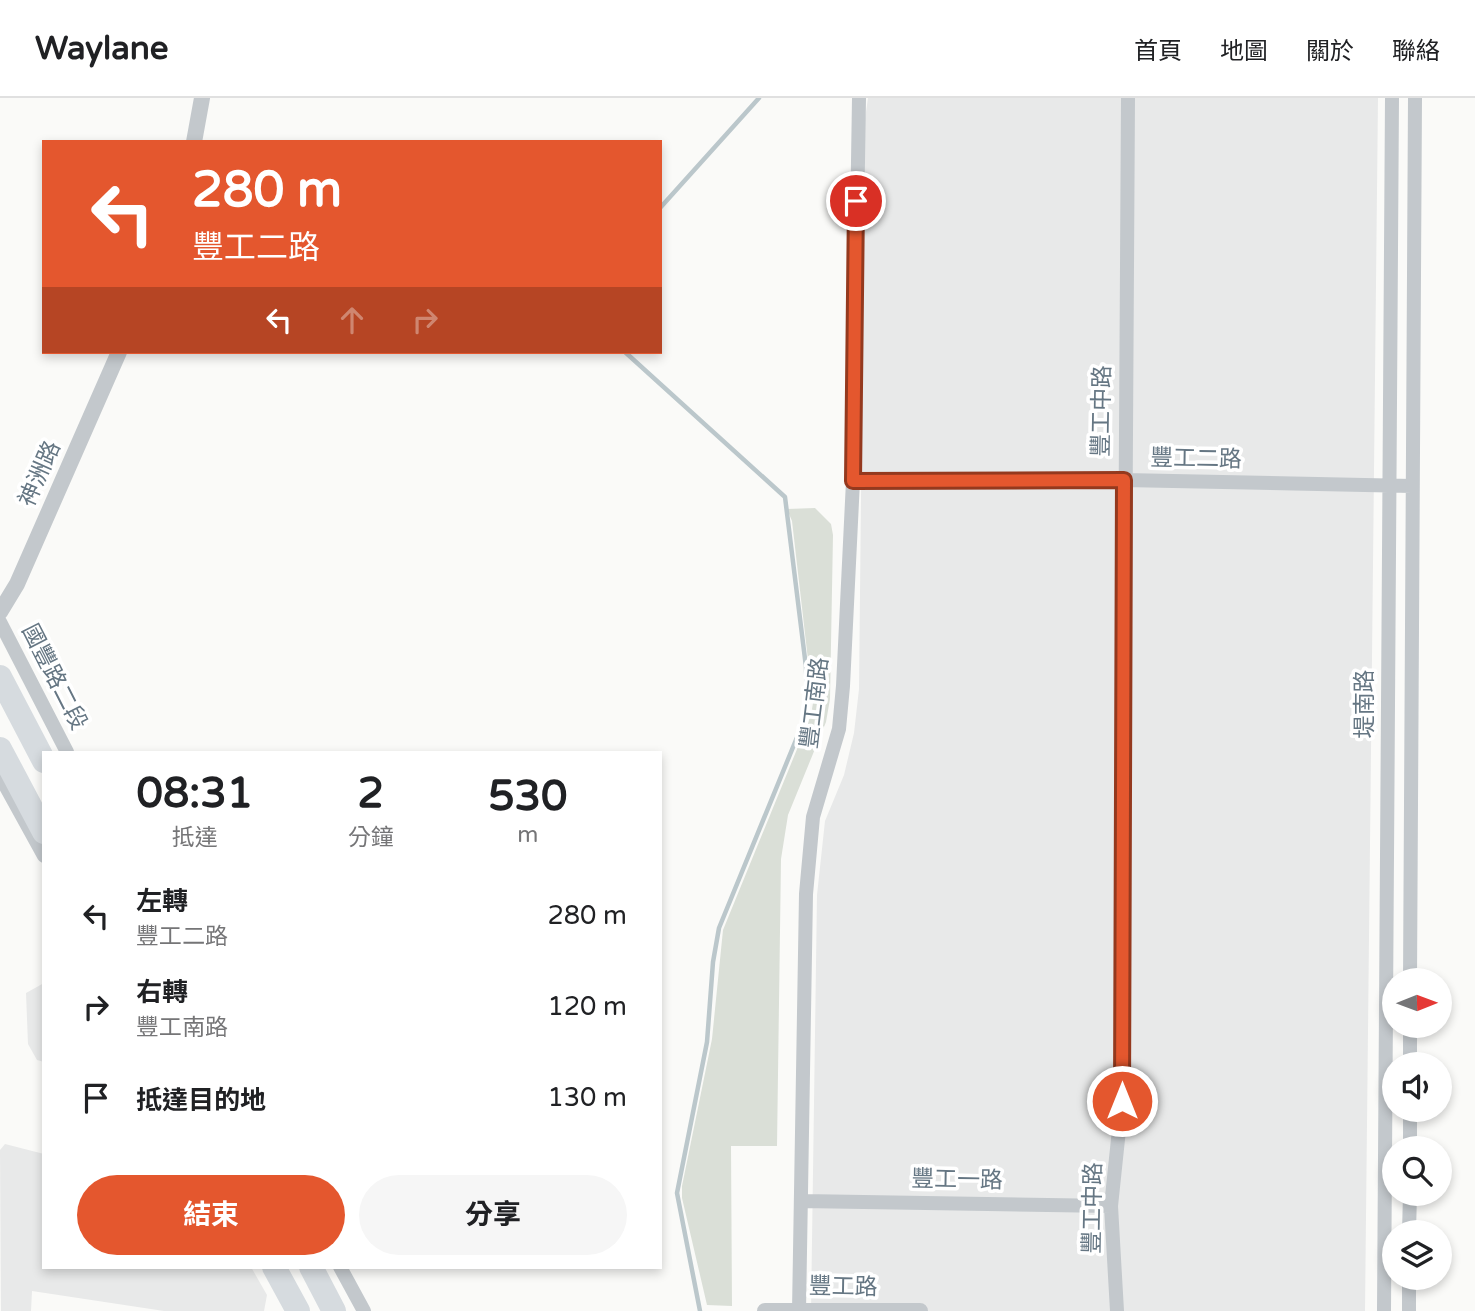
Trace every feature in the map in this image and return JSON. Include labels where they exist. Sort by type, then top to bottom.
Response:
[{"type":"highway","points":[[0,677],[42,757]]},
{"type":"highway","points":[[0,749],[42,828]]},
{"type":"highway","points":[[275,1269],[298,1311]]},
{"type":"highway","points":[[312,1269],[334,1311]]},
{"type":"street","points":[[194,140],[202,98]]},
{"type":"street","name":"豐工南路","points":[[799,1310],[809,848],[813,817],[839,729],[853,481],[859,98]]},
{"type":"street","name":"豐工中路","points":[[1117,1311],[1111,1206],[1122,1101],[1128,98]]},
{"type":"street","name":"堤南路","points":[[1384,1311],[1392,98]]},
{"type":"street","name":"堤南路","points":[[1410,968],[1415,98]]},
{"type":"street","name":"神洲路","points":[[0,612],[16,584],[118,354]]},
{"type":"street","name":"豐工二路","points":[[853,481],[1124,480],[1412,486]]},
{"type":"street","name":"國豐路二段","points":[[0,622],[66,751]]},
{"type":"street","points":[[0,776],[42,852]]},
{"type":"street","name":"豐工一路","points":[[802,1201],[1111,1206]]},
{"type":"street","points":[[268,1269],[289,1311]]},
{"type":"street","points":[[341,1269],[363,1311]]},
{"type":"street","points":[[1409,1290],[1409,1311]]},
{"type":"street","name":"豐工路","points":[[765,1311],[920,1311]]},
{"type":"shaded area","points":[[868,98],[1378,98],[1365,1311],[811,1311],[817,895],[825,821],[844,775],[854,733],[859,689],[865,119]]},
{"type":"shaded area","points":[[815,508],[831,524],[833,535],[830,699],[826,722],[788,815],[781,859],[777,1146],[731,1146],[732,1306],[707,1305],[682,1198],[682,1186],[712,1039],[723,930],[811,715],[813,703],[792,521],[787,509]]},
{"type":"shaded area","points":[[42,984],[42,1061],[37,1060],[28,1044],[26,993]]},
{"type":"shaded area","points":[[5,1144],[42,1153],[42,1269],[252,1269],[267,1295],[264,1311],[164,1311],[32,1291],[31,1311],[1,1311],[0,1150]]},
{"type":"waterway","points":[[662,206],[759,98]]},
{"type":"waterway","points":[[627,354],[785,497],[806,667],[807,713],[719,928],[713,962],[707,1042],[677,1193],[700,1311]]},
{"type":"route","points":[[856,201],[853,481],[1124,480],[1122,1101]]}]
